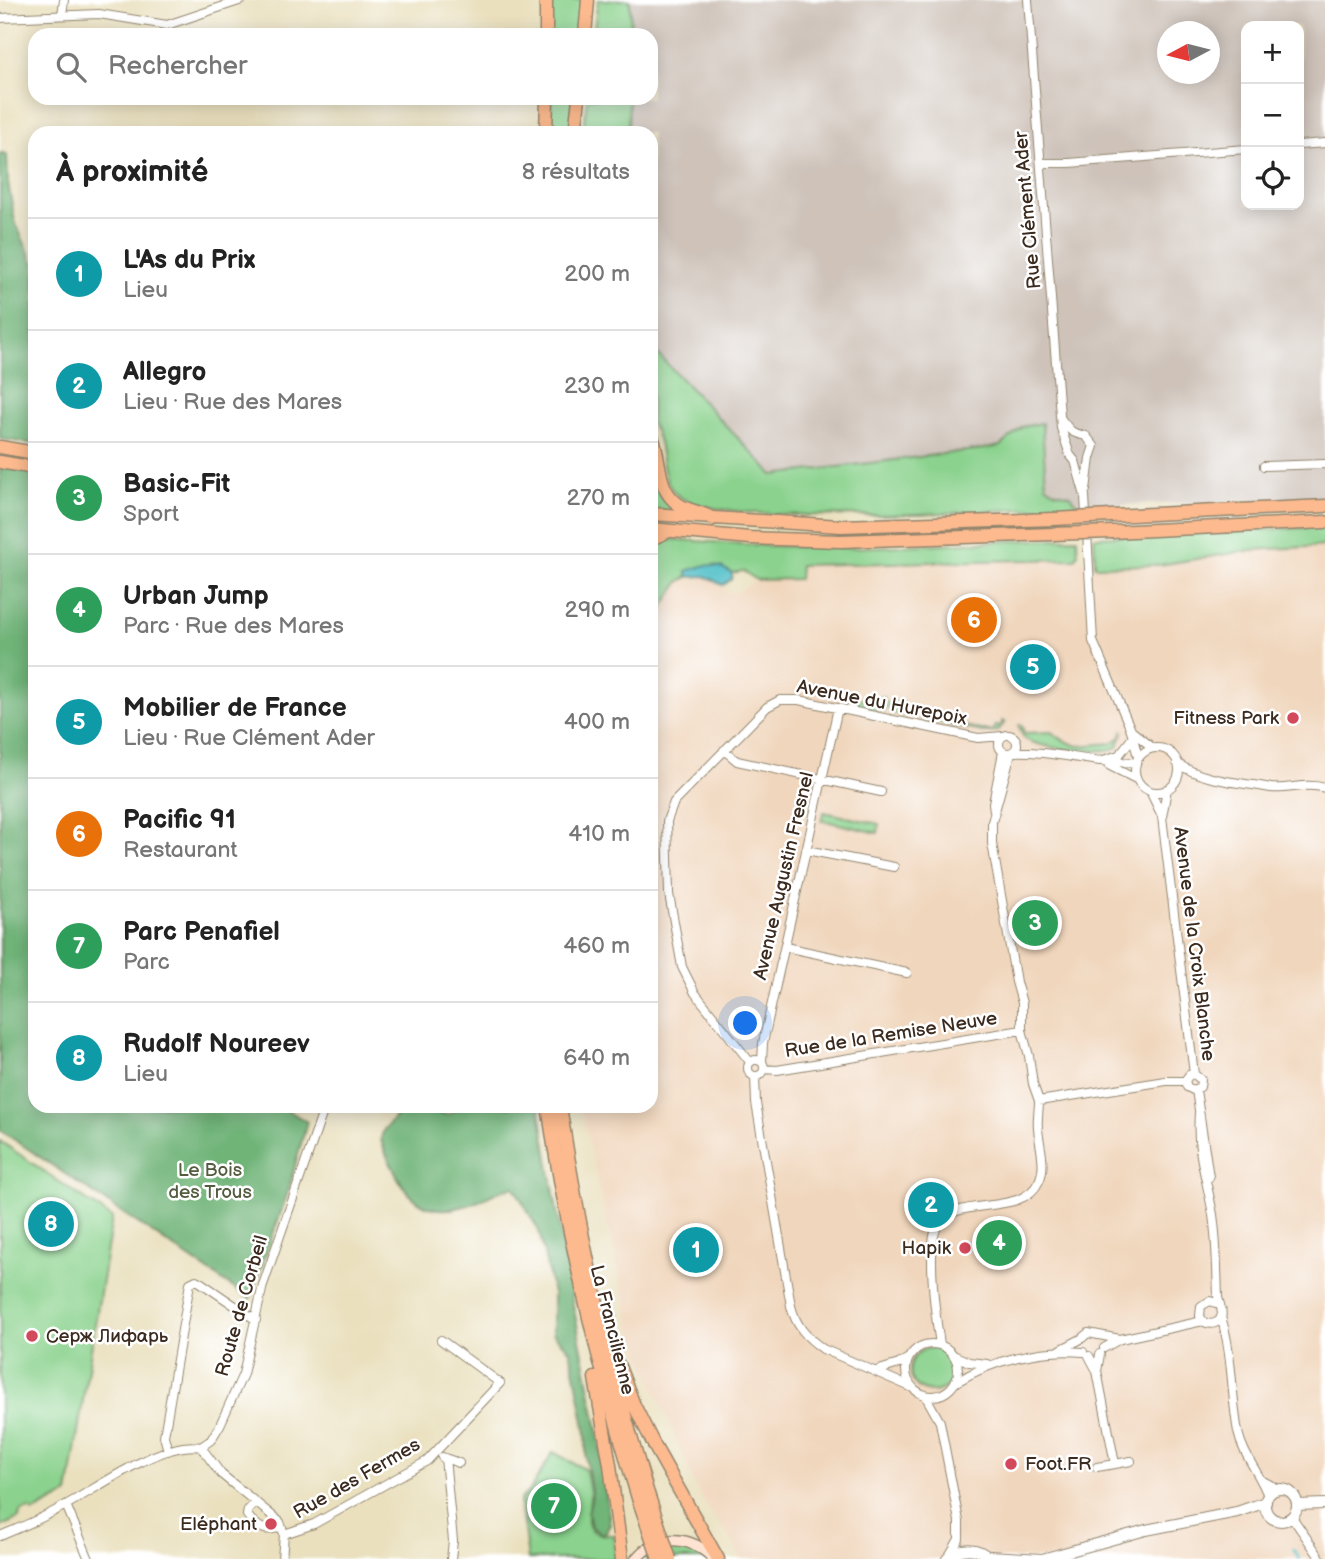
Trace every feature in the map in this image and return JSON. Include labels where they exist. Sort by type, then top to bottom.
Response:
[{"type":"main road","points":[[546,0],[546,28]]},
{"type":"main road","points":[[586,28],[588,0]]},
{"type":"main road","points":[[547,105],[547,126]]},
{"type":"main road","points":[[576,126],[578,105]]},
{"type":"main road","points":[[0,447],[28,452]]},
{"type":"main road","points":[[658,458],[666,491],[680,505],[704,512],[713,519]]},
{"type":"main road","points":[[0,462],[28,467]]},
{"type":"main road","points":[[658,515],[841,526],[1325,506]]},
{"type":"main road","points":[[658,530],[750,538],[841,541],[1325,522]]},
{"type":"main road","points":[[658,536],[669,531]]},
{"type":"main road","name":"La Francilienne","points":[[549,1113],[578,1275],[603,1378],[643,1496],[670,1559]]},
{"type":"main road","name":"La Francilienne","points":[[561,1113],[582,1234],[607,1350],[659,1559]]},
{"type":"main road","points":[[578,1275],[576,1295],[601,1412],[622,1559]]},
{"type":"main road","points":[[607,1350],[616,1360],[655,1447],[716,1559]]},
{"type":"main road","points":[[636,1559],[649,1547],[674,1540],[695,1544],[716,1559]]},
{"type":"street","points":[[62,15],[64,0]]},
{"type":"street","points":[[0,18],[99,14],[167,25],[242,0]]},
{"type":"street","name":"Rue Clément Ader","points":[[1028,0],[1060,418],[1062,433],[1070,455],[1075,460],[1085,496]]},
{"type":"street","points":[[1304,145],[1325,143]]},
{"type":"street","points":[[1041,163],[1241,149]]},
{"type":"street","points":[[1060,418],[1077,436]]},
{"type":"street","points":[[1068,448],[1070,440],[1077,436],[1086,436],[1093,442],[1094,450],[1090,458],[1075,460]]},
{"type":"street","name":"Rue Clément Ader","points":[[1090,458],[1085,496],[1091,632],[1132,734],[1137,759]]},
{"type":"street","points":[[1264,466],[1325,464]]},
{"type":"street","name":"Avenue du Hurepoix","points":[[758,1064],[741,1052],[695,993],[686,977],[679,955],[669,894],[667,833],[669,811],[674,802],[761,712],[780,700],[793,699],[978,738],[1007,751],[1044,752],[1097,762],[1120,769],[1137,779]]},
{"type":"street","name":"Avenue Augustin Fresnel","points":[[758,1064],[838,708]]},
{"type":"street","points":[[1097,762],[1118,755],[1132,734]]},
{"type":"street","name":"Rue Clément Ader","points":[[1132,734],[1153,748]]},
{"type":"street","points":[[1010,735],[1017,739],[1018,746],[1007,751],[999,742],[1003,736],[1010,735]]},
{"type":"street","name":"Avenue du Hurepoix","points":[[978,738],[1003,736]]},
{"type":"street","name":"Avenue du Hurepoix","points":[[1017,739],[1044,752]]},
{"type":"street","points":[[1153,748],[1171,752],[1179,769],[1175,781],[1159,792],[1150,791],[1137,779],[1137,759],[1153,748]]},
{"type":"street","points":[[724,750],[737,761],[881,792]]},
{"type":"street","points":[[940,1344],[936,1325],[932,1242],[937,1227],[945,1217],[954,1212],[1014,1200],[1032,1191],[1042,1172],[1037,1124],[1039,1101],[1032,1084],[1029,1056],[1022,1030],[1022,1003],[992,843],[993,803],[1007,751]]},
{"type":"street","name":"Avenue du Hurepoix","points":[[1097,762],[1137,759]]},
{"type":"street","points":[[1177,763],[1188,771],[1206,777],[1282,790],[1312,784],[1325,788]]},
{"type":"street","points":[[1175,781],[1206,777]]},
{"type":"street","name":"Avenue de la Croix Blanche","points":[[1167,789],[1162,817],[1194,1074],[1202,1080],[1196,1090]]},
{"type":"street","name":"Avenue de la Croix Blanche","points":[[1150,791],[1162,817]]},
{"type":"street","points":[[806,850],[894,867]]},
{"type":"street","points":[[785,947],[908,973]]},
{"type":"street","name":"Rue de la Remise Neuve","points":[[758,1064],[776,1070],[1022,1030]]},
{"type":"street","points":[[758,1064],[756,1103],[791,1306],[797,1323],[810,1340],[823,1349],[925,1395],[946,1392],[955,1382],[990,1364]]},
{"type":"street","name":"Avenue de la Croix Blanche","points":[[1194,1074],[1189,1075],[1185,1081],[1188,1088],[1196,1090]]},
{"type":"street","points":[[1039,1101],[1166,1081],[1185,1081]]},
{"type":"street","name":"Avenue de la Croix Blanche","points":[[1196,1090],[1199,1113],[1198,1147],[1212,1212],[1218,1267],[1214,1303],[1222,1310],[1242,1445],[1262,1481],[1267,1499]]},
{"type":"street","name":"Route de Corbeil","points":[[201,1447],[214,1435],[240,1382],[268,1268],[323,1113]]},
{"type":"street","points":[[168,1451],[164,1436],[190,1283],[196,1280],[200,1282],[256,1320]]},
{"type":"street","points":[[1177,1327],[1199,1312],[1201,1306],[1214,1303]]},
{"type":"street","points":[[1199,1312],[1203,1321]]},
{"type":"street","points":[[1214,1324],[1221,1317]]},
{"type":"street","points":[[876,1371],[899,1364],[916,1348],[929,1343],[940,1344],[953,1355],[969,1362],[990,1364],[1058,1351],[1088,1333],[1120,1339],[1203,1321],[1214,1324],[1228,1351]]},
{"type":"street","points":[[929,1343],[936,1325]]},
{"type":"street","points":[[1097,1371],[1102,1351],[1102,1336]]},
{"type":"street","points":[[1081,1339],[1081,1348],[1097,1371],[1115,1464]]},
{"type":"street","points":[[1058,1351],[1086,1354],[1102,1351],[1120,1339]]},
{"type":"street","name":"Rue des Fermes","points":[[284,1534],[314,1524],[427,1461],[500,1383],[441,1340]]},
{"type":"street","points":[[953,1355],[958,1368],[955,1382]]},
{"type":"street","points":[[907,1359],[905,1375],[913,1388]]},
{"type":"street","points":[[925,1395],[940,1422],[959,1521],[959,1539],[948,1558]]},
{"type":"street","points":[[0,1536],[66,1505],[114,1477],[168,1451],[186,1446],[201,1447],[221,1474],[281,1525],[284,1534],[282,1559]]},
{"type":"street","points":[[436,1452],[459,1463]]},
{"type":"street","points":[[445,1458],[453,1541],[451,1559]]},
{"type":"street","points":[[1097,1467],[1131,1461]]},
{"type":"street","points":[[1237,1512],[1268,1513],[1282,1521],[1292,1517],[1297,1505],[1294,1494],[1262,1481]]},
{"type":"street","points":[[948,1558],[959,1550],[970,1548],[989,1558],[1042,1559],[1146,1530],[1237,1512],[1267,1499],[1278,1489]]},
{"type":"street","points":[[1267,1499],[1268,1513]]},
{"type":"street","points":[[256,1502],[247,1514],[252,1521],[264,1530],[281,1525]]},
{"type":"street","points":[[1297,1505],[1325,1503]]},
{"type":"street","points":[[66,1505],[89,1559]]},
{"type":"street","points":[[1292,1517],[1321,1559]]},
{"type":"shaded area","points":[[630,0],[1325,0],[1325,499],[1077,506],[1072,495],[1054,491],[1046,485],[1042,424],[1022,427],[1000,446],[991,448],[773,475],[658,354],[658,126],[628,126],[629,105],[658,105],[658,28],[631,28]]},
{"type":"shaded area","points":[[1325,546],[1325,1559],[741,1559],[732,1541],[701,1499],[634,1339],[582,1113],[658,1113],[658,614],[680,581],[704,578],[730,592],[737,592],[757,580],[799,579],[799,565],[1077,558],[1095,566],[1115,567],[1159,565],[1252,550]]},
{"type":"green space","points":[[551,0],[584,0],[581,28],[551,28]]},
{"type":"green space","points":[[598,0],[630,0],[631,28],[594,28]]},
{"type":"green space","points":[[551,105],[573,105],[572,126],[551,126]]},
{"type":"green space","points":[[586,105],[629,105],[628,126],[584,126]]},
{"type":"green space","points":[[0,153],[7,155],[8,183],[15,222],[28,251],[28,443],[0,439]]},
{"type":"green space","points":[[658,354],[773,475],[991,448],[1000,446],[1022,427],[1042,423],[1046,485],[1054,491],[1071,495],[1077,506],[866,515],[744,512],[700,505],[675,493],[663,468],[659,441]]},
{"type":"green space","name":"Le Bois des Trous","points":[[0,467],[28,471],[28,1113],[292,1113],[307,1122],[288,1192],[250,1299],[0,1130]]},
{"type":"green space","points":[[658,483],[675,509],[658,510]]},
{"type":"green space","points":[[1325,527],[1325,546],[1252,550],[1159,565],[1095,566],[1094,537]]},
{"type":"green space","points":[[1077,538],[1078,554],[1075,559],[800,565],[799,579],[757,580],[743,571],[732,573],[714,565],[687,574],[688,577],[680,581],[658,614],[658,544],[666,539],[851,548]]},
{"type":"green space","points":[[884,697],[884,703],[904,702],[904,711],[910,711],[906,716],[891,713],[890,708],[886,707],[884,711],[852,704],[862,698]]},
{"type":"green space","points":[[920,712],[941,716],[941,721],[993,732],[920,719]]},
{"type":"green space","points":[[1002,721],[1005,722],[998,731],[993,732],[995,726],[1001,727]]},
{"type":"green space","points":[[1019,725],[1022,725],[1024,733],[1051,732],[1078,746],[1112,743],[1121,737],[1118,747],[1111,749],[1072,750],[1033,743],[1023,736]]},
{"type":"green space","points":[[824,812],[879,824],[878,833],[821,820]]},
{"type":"green space","points":[[398,1113],[540,1113],[598,1430],[610,1524],[606,1532],[602,1534],[591,1527],[588,1513],[592,1496],[586,1457],[586,1434],[570,1351],[553,1333],[553,1294],[539,1231],[514,1187],[451,1209],[428,1207],[418,1202],[401,1184],[394,1170],[381,1139],[383,1131]]},
{"type":"green space","points":[[0,1141],[112,1218],[68,1494],[34,1512],[29,1509],[20,1512],[19,1518],[0,1527]]},
{"type":"green space","points":[[932,1348],[947,1355],[954,1370],[947,1385],[932,1392],[917,1385],[910,1370],[917,1355]]},
{"type":"green space","points":[[553,1452],[586,1470],[590,1493],[588,1523],[594,1532],[614,1535],[617,1559],[528,1559],[520,1500],[531,1489]]},
{"type":"green space","points":[[674,1544],[692,1548],[707,1559],[644,1559]]},
{"type":"water","points":[[706,565],[721,567],[732,573],[732,579],[723,585],[705,576],[688,577],[687,571]]},
{"type":"waterway","points":[[1293,1549],[1299,1559]]},
{"type":"place","name":"Pacific 91","points":[[974,620]]},
{"type":"place","name":"Mobilier de France","points":[[1033,667]]},
{"type":"place","name":"Fitness Park","points":[[1293,718]]},
{"type":"place","name":"Basic-Fit","points":[[1035,923]]},
{"type":"place","name":"Allegro","points":[[931,1205]]},
{"type":"place","name":"Rudolf Noureev","points":[[51,1224]]},
{"type":"place","name":"Urban Jump","points":[[999,1243]]},
{"type":"place","name":"Hapik","points":[[965,1248]]},
{"type":"place","name":"L'As du Prix","points":[[696,1250]]},
{"type":"place","name":"Серж Лифарь","points":[[32,1336]]},
{"type":"place","name":"Foot.FR","points":[[1011,1464]]},
{"type":"place","name":"Parc Penafiel","points":[[554,1506]]},
{"type":"place","name":"Eléphant","points":[[271,1524]]}]
